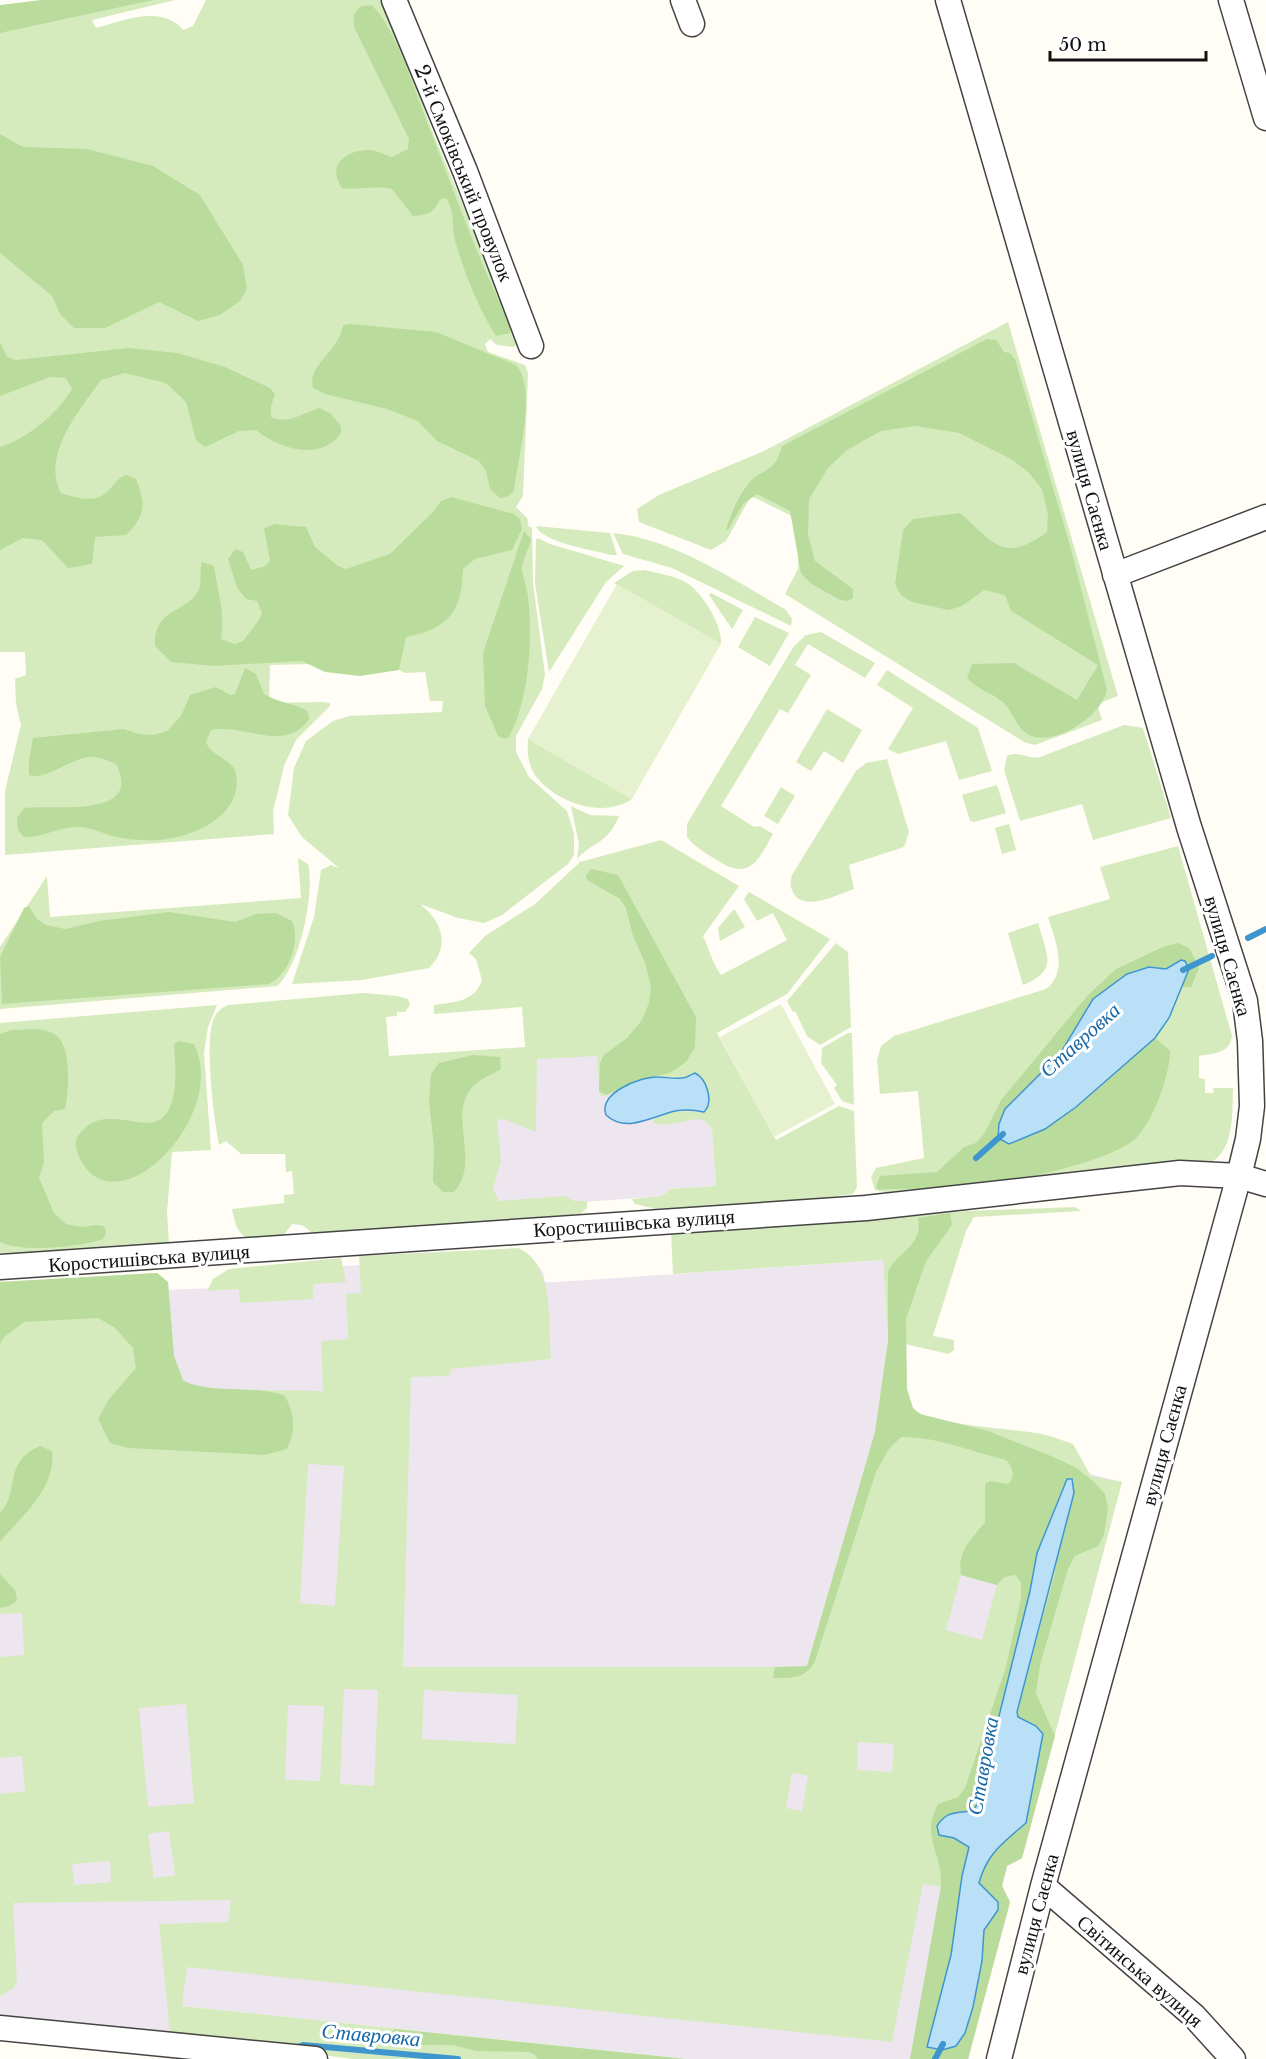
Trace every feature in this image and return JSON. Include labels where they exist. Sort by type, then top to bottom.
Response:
[{"type":"street","name":"2-й Смоківський провулок","points":[[394,0],[465,171],[531,346]]},
{"type":"street","points":[[682,0],[692,24]]},
{"type":"street","points":[[1231,0],[1266,118]]},
{"type":"street","name":"вулиця Саєнка","points":[[952,1],[1189,827],[1256,1002],[1250,1041],[1252,1106],[1248,1139],[1043,1886],[999,2059]]},
{"type":"street","points":[[1115,575],[1266,517]]},
{"type":"street","name":"Коростишівська вулиця","points":[[0,1268],[866,1208],[1180,1173],[1239,1176],[1266,1184]]},
{"type":"street","name":"Світинська вулиця","points":[[1043,1886],[1194,2016],[1233,2059]]},
{"type":"street","points":[[0,2028],[134,2049],[315,2059]]},
{"type":"shaded area","points":[[554,1024],[731,1117],[712,1129],[716,1186],[670,1189],[662,1196],[351,1220],[537,1059]]},
{"type":"shaded area","points":[[531,1257],[543,1272],[545,1282],[883,1260],[888,1341],[877,1421],[1122,1482],[1022,1858],[1007,1866],[1002,1886],[1010,1902],[968,2059],[686,2059],[182,2006],[170,2035],[0,2020],[0,1303],[168,1290],[320,1283],[321,1267]]},
{"type":"green space","points":[[41,0],[153,0],[0,33],[0,5]]},
{"type":"green space","points":[[92,0],[175,0],[92,20],[96,28],[130,19],[153,16],[174,22],[183,30],[193,26],[206,0],[386,0],[431,128],[518,338],[518,344],[514,347],[497,345],[490,339],[485,344],[488,352],[525,365],[528,373],[523,496],[516,507],[527,518],[529,527],[532,527],[533,583],[545,675],[542,689],[516,736],[516,752],[529,777],[567,811],[574,834],[574,855],[568,864],[502,915],[484,923],[458,918],[420,904],[434,918],[441,934],[440,951],[429,968],[362,980],[292,984],[314,917],[321,870],[331,865],[339,868],[302,837],[288,815],[294,768],[306,741],[333,721],[349,716],[442,712],[443,701],[430,701],[425,672],[405,673],[399,670],[400,662],[270,665],[269,703],[330,703],[330,706],[296,740],[284,766],[273,811],[274,834],[5,855],[5,791],[21,725],[16,704],[15,679],[26,675],[25,652],[0,652],[0,20]]},
{"type":"green space","points":[[371,5],[387,26],[403,58],[476,249],[511,325],[510,333],[496,336],[478,303],[456,244],[451,209],[446,198],[440,199],[430,212],[413,216],[392,189],[342,188],[338,180],[337,166],[346,156],[372,150],[392,157],[408,149],[409,139],[354,27],[354,14],[361,6]]},
{"type":"green space","points":[[0,134],[23,147],[87,149],[153,166],[200,195],[243,265],[247,289],[240,301],[220,315],[198,321],[159,302],[105,328],[74,328],[60,314],[52,296],[0,253]]},
{"type":"green space","points":[[1008,322],[1118,696],[1097,704],[1102,720],[1035,745],[1024,742],[785,594],[798,569],[798,524],[794,517],[751,496],[726,541],[711,550],[639,522],[637,509],[659,495],[764,451]]},
{"type":"green space","points":[[343,325],[436,332],[516,365],[522,376],[526,408],[514,491],[507,497],[500,498],[490,489],[486,471],[479,461],[437,441],[418,421],[387,409],[325,394],[313,388],[314,372],[335,344]]},
{"type":"green space","points":[[987,339],[996,340],[1004,352],[1010,353],[1015,359],[1071,549],[1107,690],[1097,709],[1088,718],[1065,732],[1042,738],[1031,736],[1022,730],[1005,704],[967,678],[972,664],[1014,663],[1077,700],[1098,665],[1011,611],[1005,595],[984,590],[962,606],[949,610],[912,602],[901,595],[895,584],[903,530],[913,519],[960,513],[990,540],[1008,548],[1032,542],[1047,532],[1048,515],[1042,489],[1028,472],[1011,459],[959,433],[916,426],[881,431],[847,450],[828,468],[809,499],[808,535],[815,561],[853,589],[853,598],[847,601],[840,600],[810,583],[801,573],[790,511],[757,494],[743,504],[728,530],[726,529],[735,505],[745,488],[754,478],[772,466],[782,446]]},
{"type":"green space","points":[[0,342],[7,357],[16,360],[129,348],[177,353],[225,367],[270,388],[275,394],[271,406],[271,417],[290,419],[320,408],[331,414],[341,426],[341,433],[333,442],[311,450],[300,450],[276,443],[256,430],[239,431],[205,447],[196,440],[186,402],[166,383],[125,373],[101,380],[65,434],[56,464],[56,479],[61,493],[91,499],[103,495],[126,475],[136,479],[143,503],[141,515],[126,535],[95,537],[92,564],[68,568],[42,540],[23,538],[0,550],[0,447],[21,438],[41,424],[59,407],[72,389],[66,378],[50,377],[0,396]]},
{"type":"green space","points":[[451,497],[514,514],[520,519],[522,529],[512,550],[475,559],[463,569],[460,597],[456,607],[450,616],[432,629],[406,637],[399,670],[360,676],[325,672],[302,661],[214,666],[171,662],[155,646],[156,633],[165,617],[188,603],[199,589],[202,562],[214,566],[222,611],[221,639],[235,644],[243,641],[262,613],[257,601],[246,599],[237,588],[228,559],[235,549],[243,552],[251,570],[266,566],[270,560],[264,528],[275,524],[306,527],[315,547],[338,566],[346,569],[390,554],[434,511],[441,501]]},
{"type":"green space","points":[[536,526],[610,533],[617,555],[558,541],[540,532]]},
{"type":"green space","points":[[524,531],[531,539],[522,569],[529,613],[528,668],[516,722],[509,737],[505,739],[498,736],[485,706],[483,653]]},
{"type":"green space","points":[[613,533],[658,543],[703,562],[786,610],[792,619],[791,626],[672,568],[623,554]]},
{"type":"green space","points":[[538,538],[550,544],[624,566],[606,582],[549,672],[535,583],[536,540]]},
{"type":"green space","points":[[645,570],[680,579],[690,585],[706,604],[716,621],[721,644],[614,583],[633,571]]},
{"type":"green space","points":[[617,584],[721,644],[632,799],[528,739]]},
{"type":"green space","points":[[711,593],[743,610],[732,629],[709,595]]},
{"type":"green space","points":[[755,617],[789,633],[770,666],[738,647]]},
{"type":"green space","points":[[821,632],[875,663],[865,678],[808,644],[795,665],[811,675],[788,713],[780,709],[721,806],[754,827],[760,826],[773,834],[753,864],[747,868],[731,867],[692,843],[687,837],[687,824],[794,646],[806,635]]},
{"type":"green space","points":[[245,668],[256,674],[264,694],[304,709],[308,712],[309,719],[299,729],[276,736],[237,730],[211,730],[206,742],[212,751],[231,764],[236,774],[236,790],[230,805],[207,826],[175,838],[159,840],[123,838],[82,827],[70,827],[31,837],[24,837],[18,830],[17,818],[24,808],[91,806],[107,801],[118,794],[121,782],[116,764],[91,757],[49,773],[29,775],[33,738],[124,729],[139,734],[153,735],[167,731],[181,716],[190,695],[216,687],[230,695],[235,694]]},
{"type":"green space","points":[[887,670],[978,728],[992,771],[959,780],[946,741],[898,754],[888,749],[913,708],[877,685]]},
{"type":"green space","points":[[827,709],[862,730],[843,763],[824,751],[811,771],[796,762]]},
{"type":"green space","points":[[1124,725],[1143,728],[1171,818],[1093,840],[1082,804],[1020,821],[1004,770],[1007,756],[1016,754],[1040,757]]},
{"type":"green space","points":[[528,739],[632,799],[608,808],[594,808],[567,800],[544,785],[535,775],[528,758]]},
{"type":"green space","points":[[887,759],[909,832],[904,847],[849,865],[854,889],[814,902],[799,899],[792,889],[792,875],[856,771],[866,763]]},
{"type":"green space","points":[[997,785],[1006,813],[974,822],[970,821],[962,795]]},
{"type":"green space","points":[[781,787],[795,796],[778,824],[764,816]]},
{"type":"green space","points":[[571,806],[590,815],[619,816],[605,838],[577,859],[579,844]]},
{"type":"green space","points":[[1009,824],[1016,850],[1002,854],[995,828]]},
{"type":"green space","points":[[661,840],[739,886],[703,936],[721,975],[787,940],[773,913],[757,921],[744,899],[749,892],[830,939],[787,994],[717,1033],[776,1140],[839,1106],[854,1111],[857,1187],[853,1194],[791,1202],[683,1208],[656,1209],[635,1204],[632,1199],[662,1196],[670,1189],[716,1186],[712,1129],[704,1120],[695,1119],[666,1125],[653,1123],[654,1119],[675,1111],[703,1112],[707,1110],[709,1096],[701,1079],[691,1074],[678,1078],[647,1078],[614,1093],[600,1096],[597,1056],[537,1059],[536,1132],[504,1119],[497,1120],[501,1161],[493,1189],[499,1201],[565,1196],[574,1201],[587,1201],[587,1208],[580,1214],[314,1234],[302,1225],[292,1224],[283,1236],[255,1239],[248,1238],[238,1230],[232,1209],[284,1203],[284,1195],[294,1194],[292,1171],[286,1172],[285,1154],[241,1154],[226,1141],[219,1145],[212,1098],[210,1042],[215,1016],[219,1010],[229,1005],[363,993],[397,996],[408,999],[410,1005],[405,1012],[397,1012],[397,1016],[386,1017],[389,1056],[525,1047],[522,1007],[434,1014],[434,1005],[463,1000],[474,993],[482,980],[476,959],[469,953],[485,936],[535,904],[580,862]]},
{"type":"green space","points":[[1178,846],[1232,1036],[1231,1042],[1224,1049],[1199,1056],[1199,1078],[1205,1079],[1205,1093],[1214,1093],[1213,1088],[1233,1088],[1230,1133],[1222,1152],[1215,1160],[1205,1166],[895,1194],[875,1190],[871,1177],[876,1168],[924,1158],[918,1091],[880,1094],[877,1060],[881,1046],[894,1036],[1046,989],[1053,982],[1059,964],[1057,945],[1048,917],[1110,899],[1100,867]]},
{"type":"green space","points":[[298,858],[308,864],[310,877],[307,910],[293,963],[277,986],[0,1009],[0,947],[47,876],[50,917],[301,898]]},
{"type":"green space","points":[[591,869],[618,875],[696,1017],[695,1047],[686,1062],[670,1073],[643,1079],[606,1095],[599,1091],[600,1063],[604,1055],[627,1038],[642,1020],[649,1003],[651,986],[645,963],[633,936],[626,908],[620,899],[587,880],[586,875]]},
{"type":"green space","points":[[29,906],[37,919],[46,925],[65,929],[99,921],[169,912],[235,922],[256,914],[276,913],[292,921],[294,947],[282,973],[269,984],[2,1004],[0,957],[24,908]]},
{"type":"green space","points":[[733,910],[745,927],[720,941],[718,928]]},
{"type":"green space","points":[[1038,923],[1047,952],[1046,967],[1035,979],[1023,985],[1008,933]]},
{"type":"green space","points":[[836,943],[848,952],[851,1027],[820,1045],[807,1036],[795,1011],[793,1012],[787,1001]]},
{"type":"green space","points":[[1178,943],[1189,948],[1199,968],[1191,987],[1179,987],[1189,969],[1181,960],[1166,969],[1138,969],[1127,974],[1093,999],[1060,1054],[1005,1109],[1089,1096],[1155,1038],[1170,1051],[1167,1072],[1154,1110],[1135,1139],[1122,1148],[1080,1164],[983,1186],[955,1189],[879,1190],[876,1187],[880,1176],[937,1172],[964,1147],[976,1143],[984,1134],[1001,1100],[1088,995],[1116,969],[1163,947]]},
{"type":"green space","points":[[781,1004],[835,1104],[774,1137],[720,1037]]},
{"type":"green space","points":[[217,1005],[208,1027],[204,1053],[211,1150],[172,1152],[167,1212],[169,1243],[20,1255],[0,1253],[0,1023]]},
{"type":"green space","points":[[37,1029],[52,1033],[59,1038],[66,1053],[68,1072],[65,1109],[54,1111],[42,1123],[44,1162],[39,1178],[54,1213],[66,1224],[82,1227],[104,1226],[106,1232],[103,1239],[93,1242],[36,1248],[0,1242],[0,1034],[11,1030]]},
{"type":"green space","points":[[852,1033],[854,1105],[842,1101],[834,1088],[837,1085],[821,1063],[822,1048]]},
{"type":"green space","points":[[179,1041],[194,1044],[201,1073],[197,1102],[184,1131],[164,1156],[142,1173],[118,1182],[97,1178],[80,1159],[76,1139],[90,1124],[101,1120],[144,1123],[161,1119],[167,1112],[174,1094],[174,1044]]},
{"type":"green space","points":[[473,1055],[500,1057],[501,1069],[479,1082],[468,1093],[462,1117],[465,1168],[454,1192],[443,1192],[433,1182],[434,1146],[429,1102],[431,1074],[439,1063]]},
{"type":"green space","points":[[1075,1207],[1081,1211],[974,1217],[966,1231],[933,1336],[954,1340],[954,1350],[949,1354],[905,1344],[907,1394],[913,1408],[935,1419],[1054,1437],[1073,1444],[1091,1476],[1122,1482],[1022,1858],[1007,1866],[1002,1886],[1010,1902],[968,2059],[910,2059],[941,1887],[923,1884],[892,2042],[187,1967],[182,2006],[686,2059],[353,2059],[170,2035],[159,1924],[228,1922],[231,1900],[13,1903],[17,1981],[14,1988],[0,1996],[0,1794],[25,1791],[22,1756],[0,1758],[0,1657],[24,1655],[22,1613],[0,1614],[0,1282],[157,1273],[168,1282],[174,1356],[184,1381],[203,1389],[323,1391],[321,1341],[348,1339],[346,1294],[361,1293],[359,1256],[518,1248],[530,1256],[544,1281],[549,1313],[551,1359],[451,1369],[449,1376],[411,1377],[403,1667],[807,1667],[875,1432],[888,1341],[883,1260],[673,1274],[671,1232],[966,1211]],"holes":[[[308,1464],[344,1466],[335,1606],[300,1603]],[[961,1575],[997,1585],[982,1640],[946,1630]],[[344,1689],[378,1690],[374,1786],[340,1784]],[[424,1690],[518,1695],[515,1744],[422,1739]],[[186,1704],[194,1803],[148,1807],[139,1708]],[[288,1705],[324,1706],[320,1781],[285,1780]],[[858,1742],[894,1744],[892,1772],[857,1770]],[[792,1773],[808,1776],[802,1811],[786,1808]],[[169,1831],[175,1875],[154,1878],[148,1834]],[[110,1861],[111,1882],[74,1885],[72,1864]]]},
{"type":"green space","points":[[950,1213],[952,1225],[926,1261],[906,1319],[907,1389],[913,1408],[920,1414],[988,1431],[1075,1467],[1105,1494],[1108,1508],[1104,1535],[1098,1546],[1075,1556],[1068,1569],[1040,1665],[1036,1693],[1055,1736],[1022,1858],[1007,1866],[1002,1886],[1010,1902],[968,2059],[910,2059],[941,1886],[941,1874],[932,1836],[933,1816],[938,1804],[958,1797],[965,1788],[1006,1667],[1021,1598],[1021,1582],[1015,1575],[1004,1577],[997,1585],[961,1575],[960,1567],[963,1552],[985,1522],[985,1484],[990,1481],[1008,1484],[1012,1478],[1012,1469],[1006,1460],[927,1439],[901,1437],[889,1449],[876,1472],[815,1661],[803,1674],[773,1678],[775,1667],[807,1666],[875,1432],[888,1341],[888,1272],[917,1235],[918,1218]],"holes":[[[1064,1483],[1055,1573],[1017,1712],[1018,1717],[1036,1726],[1016,1832],[1006,1837],[985,1863],[979,1883],[998,1902],[998,1910],[984,1930],[977,1988],[965,2033],[927,2047],[951,1955],[962,1876],[969,1846],[954,1838],[939,1835],[937,1826],[948,1815],[972,1811],[977,1805],[1030,1591],[1037,1553]]]},
{"type":"green space","points":[[341,1258],[346,1282],[313,1284],[313,1299],[240,1303],[239,1289],[207,1291],[213,1279],[229,1269]]},
{"type":"green space","points":[[157,1273],[168,1282],[174,1356],[183,1381],[208,1388],[272,1392],[285,1396],[293,1422],[292,1435],[287,1449],[264,1455],[128,1448],[110,1443],[98,1419],[109,1399],[136,1368],[133,1348],[114,1327],[98,1318],[24,1322],[3,1338],[0,1344],[0,1282]]},
{"type":"green space","points":[[40,1446],[52,1451],[49,1478],[36,1501],[0,1542],[0,1513],[10,1496],[16,1468],[28,1453]]},
{"type":"green space","points":[[0,1574],[15,1590],[17,1600],[10,1606],[0,1608]]},
{"type":"green space","points":[[394,2029],[686,2059],[538,2059],[529,2052],[476,2051],[453,2045],[395,2045],[389,2043],[388,2038]]},
{"type":"water","points":[[1181,960],[1185,961],[1189,969],[1169,1018],[1155,1038],[1076,1107],[1045,1129],[1009,1144],[998,1138],[999,1124],[1005,1109],[1060,1054],[1093,999],[1127,974],[1149,967],[1166,969]]},
{"type":"water","points":[[695,1073],[703,1080],[708,1091],[708,1103],[704,1112],[679,1110],[631,1123],[622,1123],[606,1115],[605,1107],[608,1100],[614,1093],[631,1083],[657,1077],[684,1078]]},
{"type":"water","points":[[1067,1479],[1072,1479],[1074,1493],[1017,1712],[1018,1717],[1036,1726],[1043,1734],[1026,1823],[992,1856],[979,1883],[998,1902],[998,1910],[984,1930],[982,1961],[973,2007],[965,2033],[956,2046],[942,2050],[927,2047],[951,1955],[962,1876],[969,1847],[954,1838],[939,1835],[937,1826],[948,1815],[972,1811],[977,1805],[1030,1591],[1037,1553]]},
{"type":"waterway","name":"Ставровка","points":[[1248,938],[1266,929]]},
{"type":"waterway","name":"Ставровка","points":[[1183,970],[1212,956]]},
{"type":"waterway","name":"Ставровка","points":[[976,1158],[1003,1134]]},
{"type":"waterway","name":"Ставровка","points":[[935,2059],[943,2044]]},
{"type":"waterway","name":"Ставровка","points":[[295,2048],[303,2045],[458,2059]]}]
